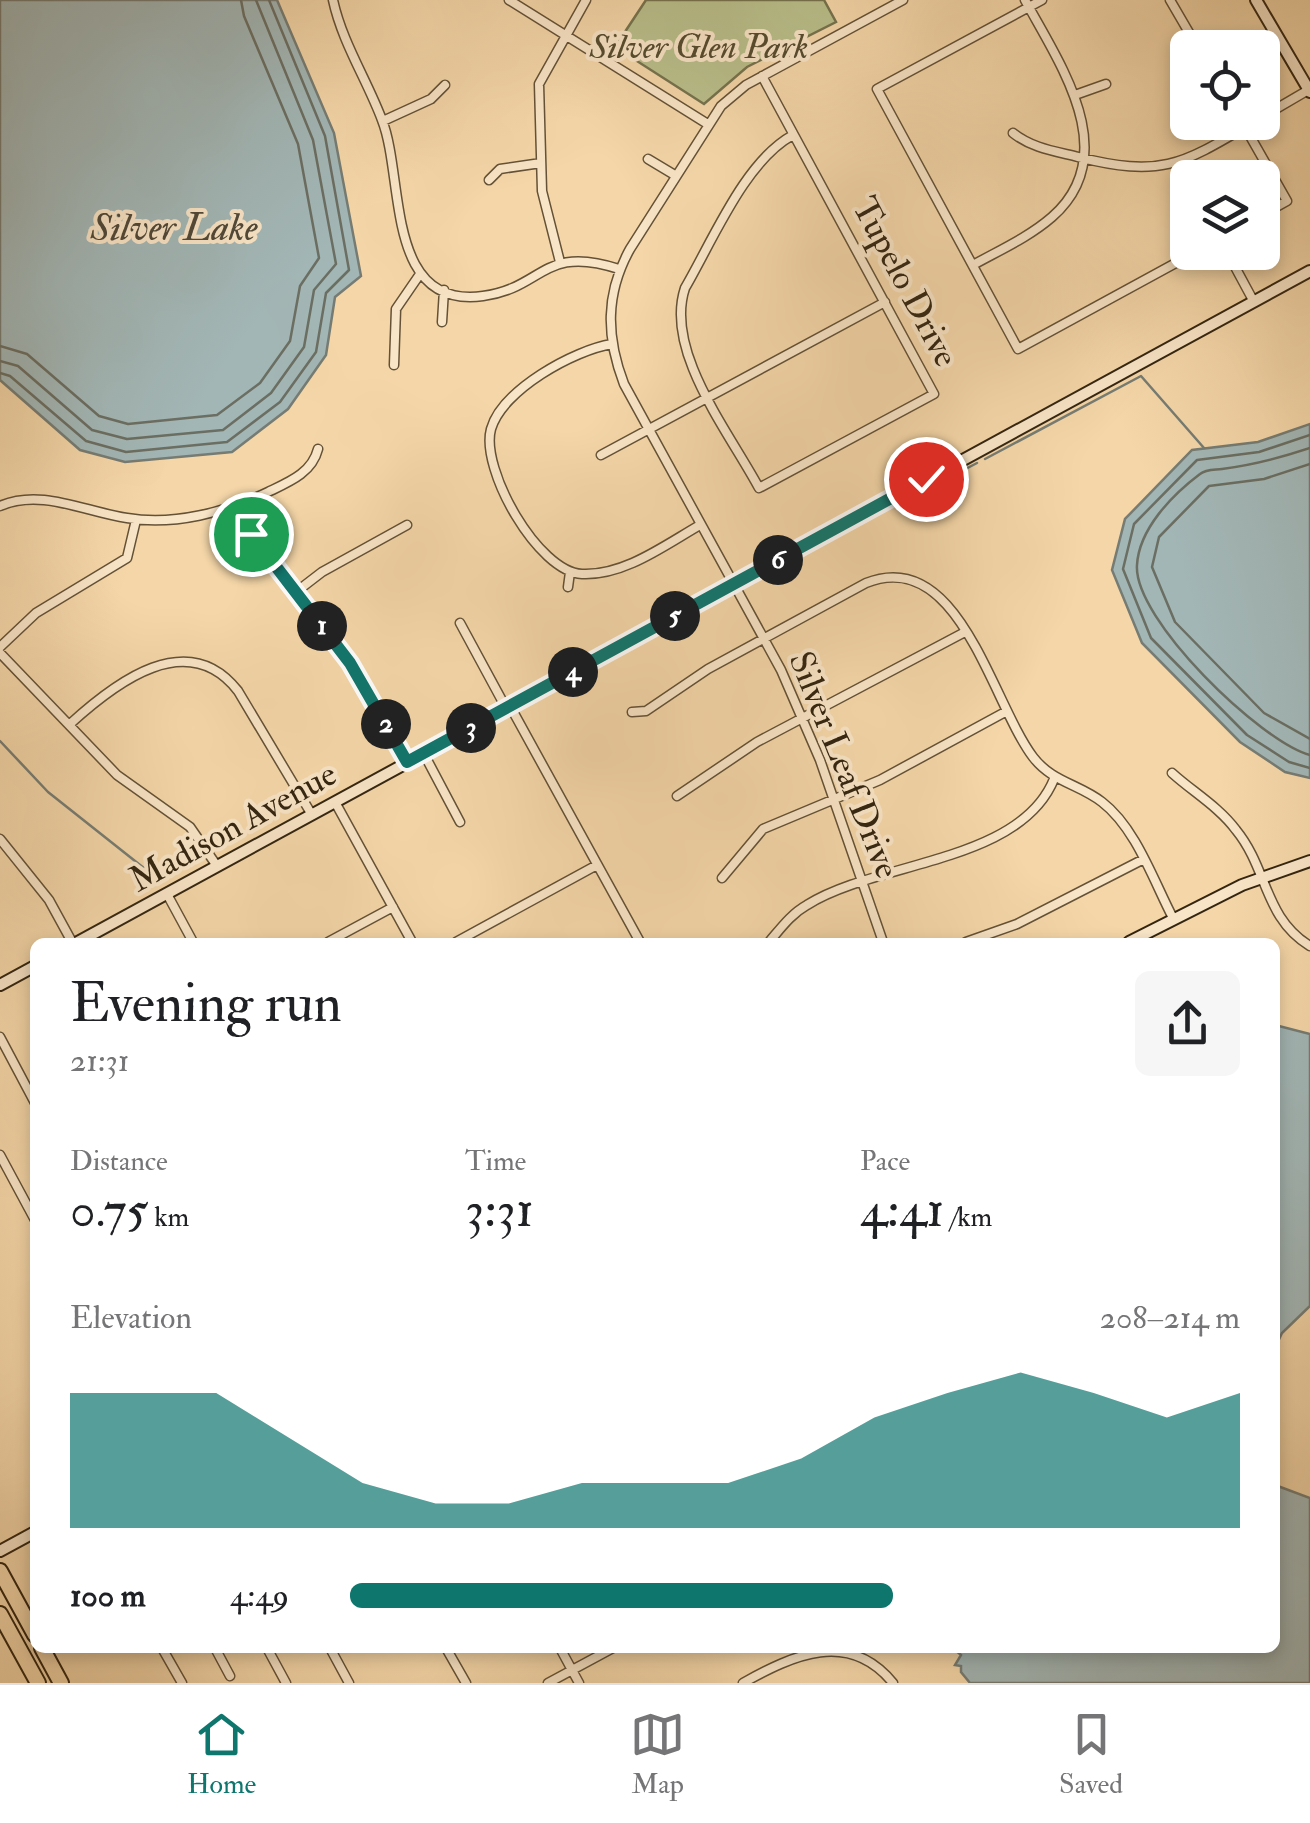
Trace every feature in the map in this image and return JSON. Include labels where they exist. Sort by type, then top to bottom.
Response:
[{"type":"highway","points":[[0,1570],[30,1626]]},
{"type":"highway","points":[[0,1614],[38,1683]]},
{"type":"highway","points":[[45,1653],[61,1683]]},
{"type":"main road","points":[[1256,0],[1310,91]]},
{"type":"main road","name":"Madison Avenue","points":[[83,938],[1310,272]]},
{"type":"main road","points":[[1136,938],[1260,877],[1310,861]]},
{"type":"main road","points":[[0,985],[30,969]]},
{"type":"main road","points":[[0,1552],[30,1535]]},
{"type":"street","points":[[333,0],[383,121],[406,247],[420,274],[444,290],[464,297],[488,296],[560,262],[590,260],[618,269]]},
{"type":"street","points":[[509,0],[706,123]]},
{"type":"street","points":[[560,262],[546,210],[540,162],[538,84],[586,0]]},
{"type":"street","points":[[1042,0],[1027,4],[877,89],[1018,349],[1170,266]]},
{"type":"street","points":[[1170,0],[1188,30]]},
{"type":"street","name":"Silver Leaf Drive","points":[[882,938],[803,719],[624,384],[612,344],[610,310],[618,269],[706,123],[738,90],[896,2]]},
{"type":"street","points":[[973,264],[1056,214],[1070,197],[1084,158],[1083,116],[1027,4]]},
{"type":"street","name":"Tupelo Drive","points":[[762,76],[885,302],[934,394],[759,488],[683,348],[678,322],[681,300],[755,168],[772,148],[794,135]]},
{"type":"street","points":[[1075,95],[1106,84]]},
{"type":"street","points":[[383,121],[431,99],[446,85]]},
{"type":"street","points":[[1280,107],[1310,91]]},
{"type":"street","points":[[1012,132],[1033,146],[1139,170],[1170,164]]},
{"type":"street","points":[[1183,160],[1218,140]]},
{"type":"street","points":[[648,159],[673,174]]},
{"type":"street","points":[[489,180],[500,169],[540,162]]},
{"type":"street","points":[[1237,270],[1254,302]]},
{"type":"street","points":[[394,365],[396,308],[420,274]]},
{"type":"street","points":[[442,322],[444,290]]},
{"type":"street","points":[[601,455],[885,302]]},
{"type":"street","points":[[612,344],[590,350],[528,383],[505,404],[491,429],[492,460],[514,510],[542,551],[570,572],[619,569],[700,525]]},
{"type":"street","points":[[0,506],[20,499],[44,499],[136,520],[170,519],[240,506],[298,477],[315,460],[318,449]]},
{"type":"street","points":[[240,506],[251,534],[350,663],[407,762]]},
{"type":"street","points":[[136,520],[128,558],[36,613],[0,650],[118,775],[190,826],[217,866]]},
{"type":"street","points":[[296,592],[322,572],[406,525]]},
{"type":"street","points":[[568,587],[570,572]]},
{"type":"street","points":[[632,712],[646,711],[763,638],[866,583],[914,574],[946,600],[1032,755],[1054,778],[1107,806],[1174,918]]},
{"type":"street","points":[[460,623],[638,938]]},
{"type":"street","points":[[678,796],[757,742],[964,632]]},
{"type":"street","points":[[70,724],[100,698],[162,662],[203,662],[228,678],[238,691],[312,815]]},
{"type":"street","points":[[722,878],[763,829],[880,780],[1006,711]]},
{"type":"street","points":[[424,754],[460,822]]},
{"type":"street","points":[[1172,772],[1237,830],[1278,918],[1310,946]]},
{"type":"street","points":[[773,938],[810,902],[998,835],[1030,812],[1054,778]]},
{"type":"street","points":[[336,802],[410,938]]},
{"type":"street","points":[[0,839],[49,900],[73,938]]},
{"type":"street","points":[[978,938],[1018,924],[1142,860]]},
{"type":"street","points":[[463,938],[598,865]]},
{"type":"street","points":[[167,894],[191,938]]},
{"type":"street","points":[[335,938],[393,907]]},
{"type":"street","points":[[0,1037],[30,1093]]},
{"type":"street","points":[[0,1155],[30,1211]]},
{"type":"street","points":[[168,1653],[182,1683]]},
{"type":"street","points":[[218,1653],[230,1676]]},
{"type":"street","points":[[270,1653],[286,1683]]},
{"type":"street","points":[[333,1653],[349,1683]]},
{"type":"street","points":[[449,1653],[466,1683]]},
{"type":"street","points":[[563,1653],[579,1683]]},
{"type":"street","points":[[548,1683],[604,1653]]},
{"type":"street","points":[[743,1683],[802,1653]]},
{"type":"street","points":[[858,1653],[894,1683]]},
{"type":"green space","name":"Silver Glen Park","points":[[646,0],[824,0],[836,22],[747,67],[704,104],[615,47]]},
{"type":"water","name":"Silver Lake","points":[[0,0],[277,0],[334,133],[361,276],[335,297],[326,355],[288,409],[232,452],[125,462],[80,450],[0,380]]},
{"type":"water","points":[[1310,424],[1310,778],[1285,772],[1240,742],[1142,643],[1112,570],[1125,519],[1192,450],[1258,442]]},
{"type":"water","points":[[1280,1026],[1310,1034],[1310,1306],[1280,1337]]},
{"type":"water","points":[[1280,1487],[1310,1498],[1310,1683],[970,1683],[961,1666],[955,1665],[959,1653],[1280,1653]]},
{"type":"waterway","points":[[985,459],[1141,376],[1204,448]]},
{"type":"waterway","points":[[958,473],[977,463]]},
{"type":"waterway","points":[[943,487],[952,476]]},
{"type":"waterway","points":[[0,741],[48,792],[159,880]]},
{"type":"route","points":[[251,534],[350,663],[407,762],[926,479]]}]
